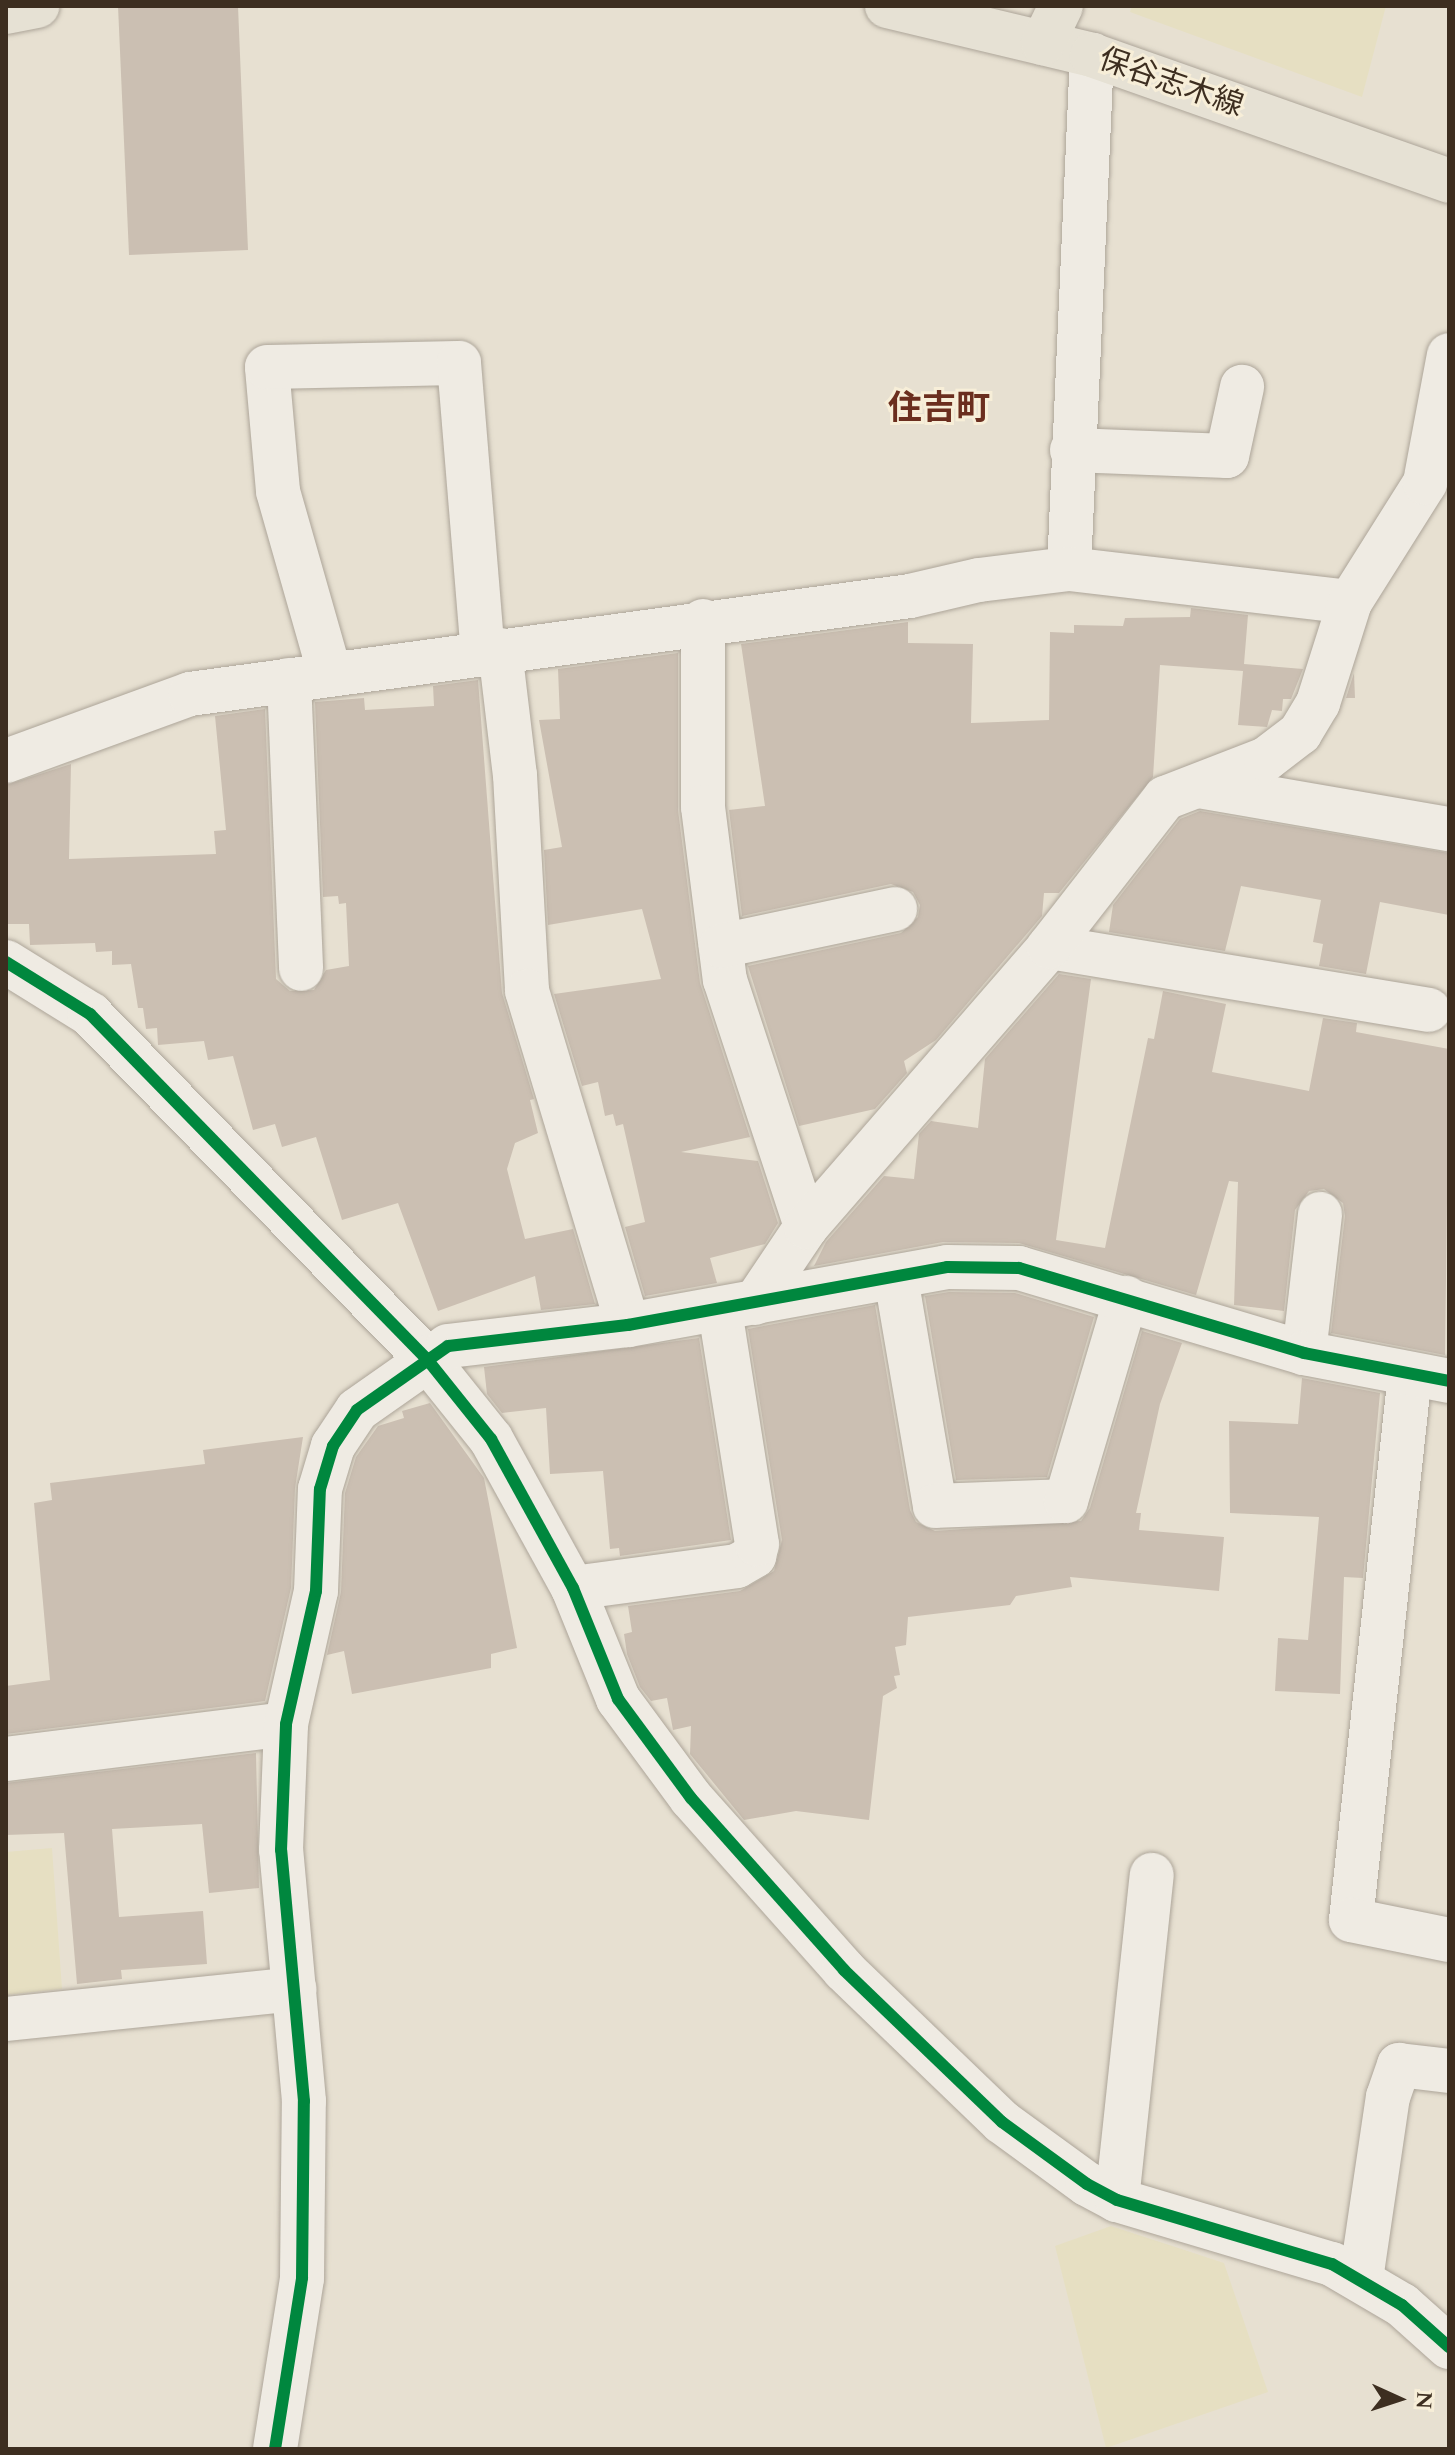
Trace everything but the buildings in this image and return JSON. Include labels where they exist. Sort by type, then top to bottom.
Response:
[{"type":"main road","points":[[6,12],[37,6]]},
{"type":"main road","name":"保谷志木線","points":[[887,6],[1052,24],[1092,55],[1449,181]]},
{"type":"street","points":[[1069,569],[1092,55]]},
{"type":"street","points":[[573,1588],[737,1566],[754,1556],[757,1544],[738,1306],[1049,947],[1165,798],[1266,759],[1300,733],[1318,703],[1350,602],[1425,483],[1449,355]]},
{"type":"street","points":[[301,969],[310,677],[278,491],[267,367],[459,363],[492,652],[515,775],[527,991],[628,1325]]},
{"type":"street","points":[[1072,450],[1227,456],[1242,387]]},
{"type":"street","points":[[6,761],[190,694],[703,621],[910,596],[979,580],[1069,569],[1350,602]]},
{"type":"street","points":[[703,621],[703,807],[725,980],[806,1227]]},
{"type":"street","points":[[1199,786],[1449,829]]},
{"type":"street","points":[[721,946],[895,909]]},
{"type":"street","points":[[1049,947],[1429,1010]]},
{"type":"street","points":[[6,962],[90,1014],[426,1358],[491,1439],[573,1588],[618,1699],[712,1821],[844,1970],[1002,2122],[1117,2200],[1332,2264],[1402,2305],[1449,2347]]},
{"type":"street","points":[[1304,1353],[1320,1214]]},
{"type":"street","points":[[275,2449],[302,2278],[304,2101],[281,1850],[286,1724],[316,1591],[320,1489],[333,1446],[357,1410],[426,1358],[448,1346],[628,1325],[947,1267],[1019,1268],[1304,1353],[1429,1377],[1351,1920],[1449,1940]]},
{"type":"street","points":[[896,1278],[935,1506],[1066,1501],[1126,1298]]},
{"type":"street","points":[[6,1759],[286,1724]]},
{"type":"street","points":[[1117,2200],[1152,1875]]},
{"type":"street","points":[[6,2019],[294,1989]]},
{"type":"street","points":[[1361,2279],[1388,2097],[1399,2065],[1449,2071]]},
{"type":"shaded area","points":[[1132,6],[1386,6],[1362,97],[1130,12]]},
{"type":"shaded area","points":[[52,1848],[62,1989],[6,1995],[6,1852]]},
{"type":"shaded area","points":[[1111,2226],[1224,2263],[1268,2392],[1106,2448],[1055,2246]]},
{"type":"cycle path","points":[[6,962],[90,1014],[426,1358],[491,1439],[573,1588],[618,1699],[691,1798],[844,1970],[1002,2122],[1087,2184],[1117,2200],[1332,2264],[1402,2305],[1449,2347]]},
{"type":"cycle path","points":[[275,2449],[302,2278],[304,2101],[281,1850],[286,1724],[316,1591],[320,1489],[333,1446],[357,1410],[448,1346],[628,1325],[947,1267],[1019,1268],[1304,1353],[1449,1381]]},
{"type":"district","name":"住吉町","points":[[939,410]]}]
